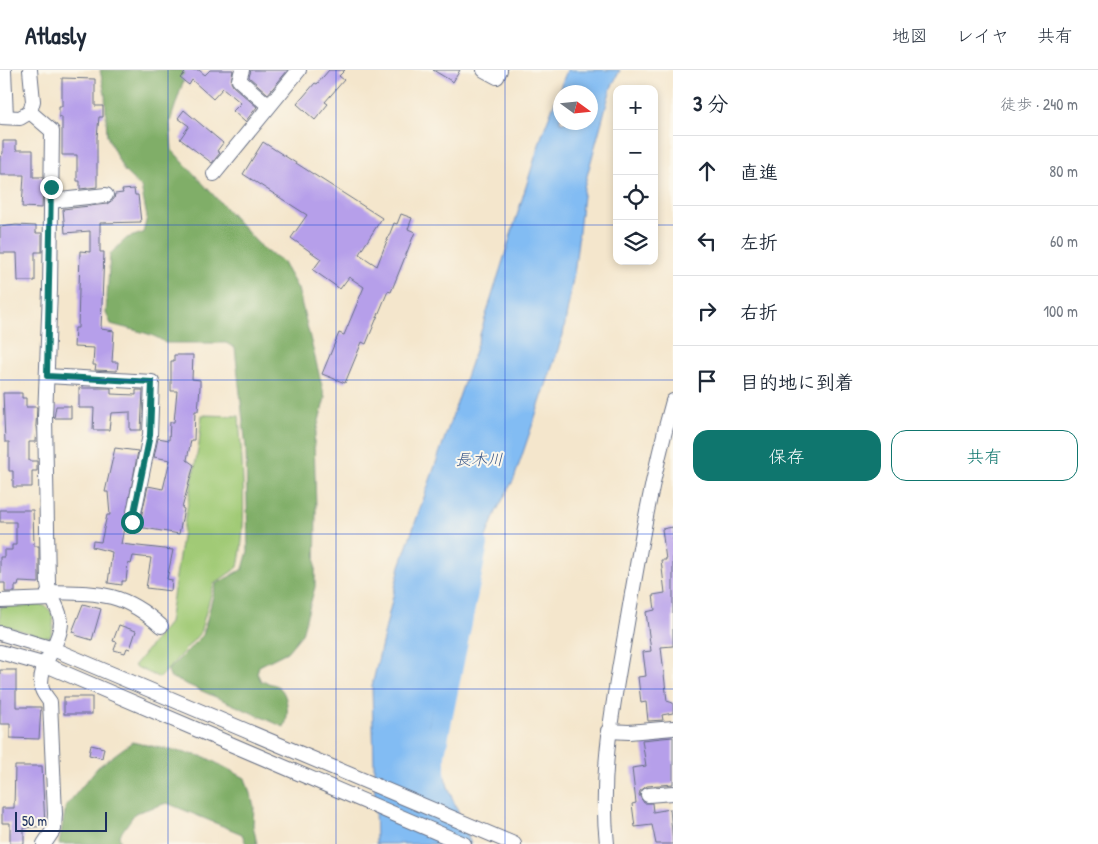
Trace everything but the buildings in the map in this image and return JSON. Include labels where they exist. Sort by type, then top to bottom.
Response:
[{"type":"street","points":[[4,70],[3,117],[20,118],[30,112],[33,101],[30,70]]},
{"type":"street","points":[[242,70],[238,80],[269,106]]},
{"type":"street","points":[[214,174],[299,70]]},
{"type":"street","points":[[484,70],[497,77],[500,70]]},
{"type":"street","points":[[30,112],[52,131],[45,416],[50,596],[61,623],[42,676],[42,689],[50,702],[55,814],[54,829],[44,844]]},
{"type":"street","points":[[51,201],[106,195]]},
{"type":"street","points":[[47,376],[152,382],[150,435],[132,522]]},
{"type":"street","points":[[607,844],[604,819],[608,731],[634,580],[668,439],[673,401]]},
{"type":"street","points":[[0,601],[94,593],[120,598],[145,612],[161,626]]},
{"type":"street","points":[[0,633],[53,649],[514,844]]},
{"type":"street","points":[[0,652],[46,665],[464,844]]},
{"type":"street","points":[[608,731],[629,732],[673,728]]},
{"type":"street","points":[[648,795],[673,793]]},
{"type":"green space","points":[[100,70],[184,70],[184,79],[170,122],[172,150],[264,250],[282,261],[298,289],[325,398],[314,440],[316,509],[315,587],[302,634],[287,652],[259,666],[257,673],[261,681],[280,688],[285,696],[287,701],[287,718],[284,727],[170,677],[168,670],[203,635],[216,584],[243,569],[248,551],[246,448],[235,348],[226,343],[165,343],[148,334],[111,324],[106,313],[110,254],[127,238],[143,233],[147,217],[141,187],[124,171],[107,136],[105,94]]},
{"type":"green space","points":[[202,415],[239,416],[244,512],[241,549],[238,567],[214,584],[200,633],[160,678],[134,666],[169,623],[183,530],[199,444]]},
{"type":"green space","points":[[42,605],[50,610],[53,618],[50,637],[42,637],[0,624],[0,607]]},
{"type":"green space","points":[[132,742],[205,757],[245,778],[254,806],[253,825],[257,844],[246,844],[242,834],[167,803],[135,813],[119,836],[121,844],[59,844],[66,806],[98,767]]},
{"type":"water","name":"長木川","points":[[567,70],[620,70],[611,88],[584,187],[575,267],[563,335],[514,479],[496,512],[455,614],[429,725],[449,790],[471,844],[376,844],[372,686],[400,566],[473,357],[542,135],[553,106],[553,130],[598,130],[598,85],[561,85]]},
{"type":"waterway","name":"長木川","points":[[434,776],[434,754],[477,544]]},
{"type":"route","points":[[51,187],[47,376],[152,382],[150,435],[132,522]]}]
